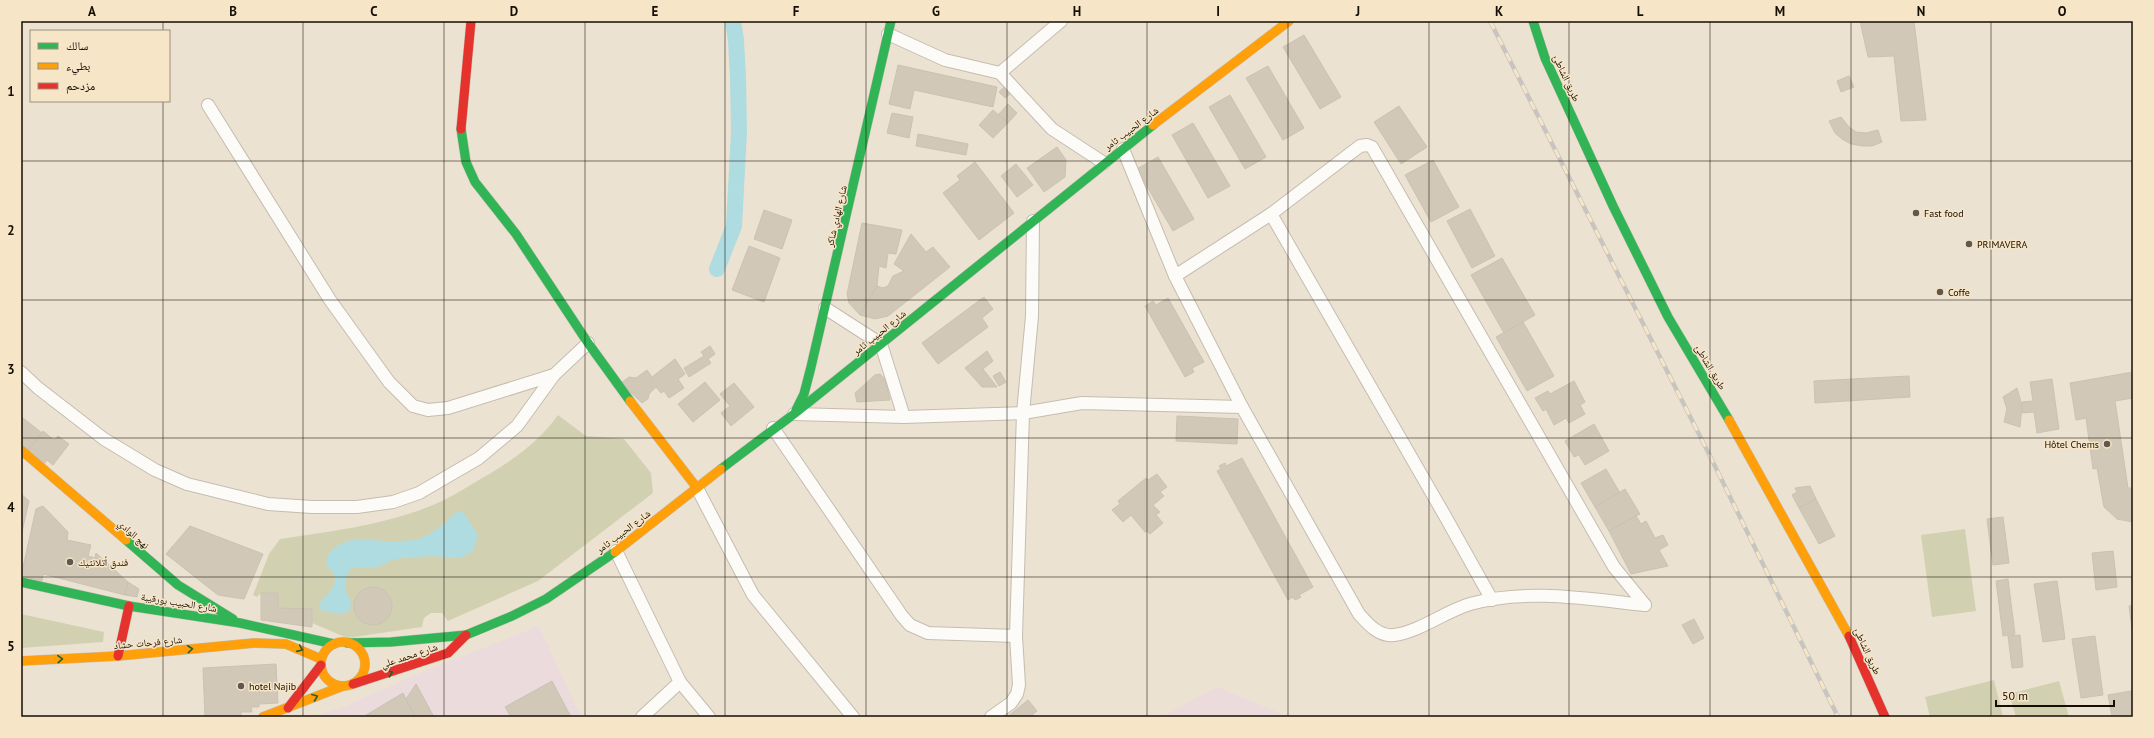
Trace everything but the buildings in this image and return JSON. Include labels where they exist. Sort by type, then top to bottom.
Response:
[{"type":"street","points":[[471,21],[467,75],[462,110],[461,141],[466,164],[477,186],[515,232],[588,343],[697,488],[753,595],[853,717]]},
{"type":"street","name":"شارع الهادي شاكر","points":[[794,414],[804,394],[891,21]]},
{"type":"street","points":[[1000,73],[1061,21]]},
{"type":"street","name":"شارع الحبيب ثامر","points":[[466,635],[512,616],[546,599],[616,551],[773,428],[794,414],[1104,163],[1289,21]]},
{"type":"street","name":"طريق الشاطئ","points":[[1533,21],[1545,58],[1613,206],[1668,317],[1744,444],[1851,639],[1885,717]]},
{"type":"street","points":[[888,34],[945,60],[1000,73],[1052,130],[1104,163]]},
{"type":"street","points":[[208,105],[330,300],[389,382],[413,406],[428,410],[448,408],[554,376]]},
{"type":"street","points":[[1123,149],[1175,276],[1242,407],[1359,614],[1375,630],[1393,635],[1416,628],[1470,604],[1514,597],[1571,597],[1645,605],[1614,567],[1372,147],[1367,145],[1360,146],[1271,214],[1175,276]]},
{"type":"street","points":[[1271,214],[1492,600]]},
{"type":"street","points":[[991,717],[1010,703],[1017,694],[1019,685],[1016,636],[1023,413],[1032,316],[1034,221]]},
{"type":"street","points":[[825,308],[881,344],[904,417]]},
{"type":"street","points":[[21,372],[38,388],[104,439],[155,470],[187,484],[221,494],[268,504],[312,508],[357,507],[394,502],[419,493],[453,475],[479,458],[517,426],[534,406],[554,376],[588,343]]},
{"type":"street","points":[[794,414],[904,417],[1023,413],[1082,403],[1242,407]]},
{"type":"street","points":[[773,428],[902,616],[910,625],[928,633],[1016,636]]},
{"type":"street","name":"نهج الوادي","points":[[21,450],[178,586],[240,623]]},
{"type":"street","points":[[616,551],[680,682],[710,717]]},
{"type":"street","name":"شارع الحبيب بورقيبة","points":[[21,582],[129,606],[240,623],[334,644]]},
{"type":"street","points":[[118,656],[129,606]]},
{"type":"street","points":[[287,708],[321,662],[328,648],[334,644],[391,642],[466,635]]},
{"type":"street","name":"شارع محمد علي","points":[[353,684],[448,653],[466,635]]},
{"type":"street","name":"شارع فرحات حشاد","points":[[21,661],[118,656],[232,645],[278,643],[297,647],[321,662]]},
{"type":"street","points":[[263,717],[343,686],[353,684],[361,677],[364,661],[356,647],[347,643]]},
{"type":"street","points":[[321,662],[325,678],[337,685],[343,686]]},
{"type":"street","points":[[642,717],[680,682]]},
{"type":"shaded area","points":[[539,626],[581,717],[311,717],[344,707],[422,672]]},
{"type":"shaded area","points":[[1217,687],[1289,717],[1161,717]]},
{"type":"green space","points":[[558,415],[586,436],[624,439],[651,473],[653,493],[538,581],[448,621],[442,613],[431,613],[424,618],[422,627],[347,638],[312,623],[312,609],[278,608],[278,593],[261,593],[257,597],[253,595],[269,554],[280,539],[362,526],[403,516],[442,501],[494,471],[525,450],[543,433]]},
{"type":"green space","points":[[1965,529],[1976,611],[1932,617],[1921,535]]},
{"type":"green space","points":[[21,614],[104,632],[103,642],[21,648]]},
{"type":"green space","points":[[1994,680],[2003,717],[1930,717],[1925,697]]},
{"type":"green space","points":[[2059,681],[2069,717],[2016,717],[2009,694]]},
{"type":"water","points":[[458,511],[464,513],[478,535],[473,551],[460,558],[431,556],[404,558],[395,559],[375,568],[356,567],[351,569],[347,575],[345,585],[345,591],[351,601],[350,611],[340,614],[320,610],[322,601],[334,585],[334,573],[328,568],[327,562],[330,552],[334,548],[354,540],[395,542],[421,538],[436,530]]},
{"type":"waterway","points":[[717,269],[734,226],[739,132],[736,40],[733,21]]},
{"type":"railway","points":[[1490,21],[1708,452],[1838,717]]},
{"type":"traffic: fast","points":[[796,410],[804,394],[811,367],[891,21]]},
{"type":"traffic: fast","points":[[1533,21],[1545,58],[1613,206],[1668,317],[1729,420]]},
{"type":"traffic: fast","points":[[721,469],[794,414],[1153,125]]},
{"type":"traffic: fast","points":[[461,129],[466,162],[475,182],[516,234],[588,343],[630,401]]},
{"type":"traffic: fast","points":[[126,540],[178,585],[233,619]]},
{"type":"traffic: fast","points":[[347,643],[391,642],[466,635],[512,616],[546,599],[615,552]]},
{"type":"traffic: fast","points":[[21,582],[129,606],[240,623],[334,644]]},
{"type":"traffic: slow","points":[[1153,125],[1289,21]]},
{"type":"traffic: slow","points":[[630,401],[697,488]]},
{"type":"traffic: slow","points":[[1729,420],[1849,636]]},
{"type":"traffic: slow","points":[[21,450],[126,540]]},
{"type":"traffic: slow","points":[[615,552],[721,469]]},
{"type":"traffic: slow","points":[[343,642],[355,646],[361,652],[365,664],[361,676],[355,682],[343,686],[331,682],[325,676],[321,664],[325,652],[331,646],[343,642]]},
{"type":"traffic: slow","points":[[21,661],[118,656],[254,643],[286,644],[321,659]]},
{"type":"traffic: slow","points":[[263,717],[343,686]]},
{"type":"traffic: jam","points":[[461,129],[471,21]]},
{"type":"traffic: jam","points":[[118,656],[129,606]]},
{"type":"traffic: jam","points":[[353,684],[448,653],[466,635]]},
{"type":"traffic: jam","points":[[1849,636],[1885,717]]},
{"type":"traffic: jam","points":[[288,708],[321,665]]},
{"type":"place","name":"Fast food","points":[[1916,213]]},
{"type":"place","name":"PRIMAVERA","points":[[1969,244]]},
{"type":"place","name":"Coffe","points":[[1940,292]]},
{"type":"place","name":"Hôtel Chems","points":[[2107,444]]},
{"type":"place","name":"فندق أتلانتيك","points":[[70,562]]},
{"type":"place","name":"hotel Najib","points":[[241,686]]}]
